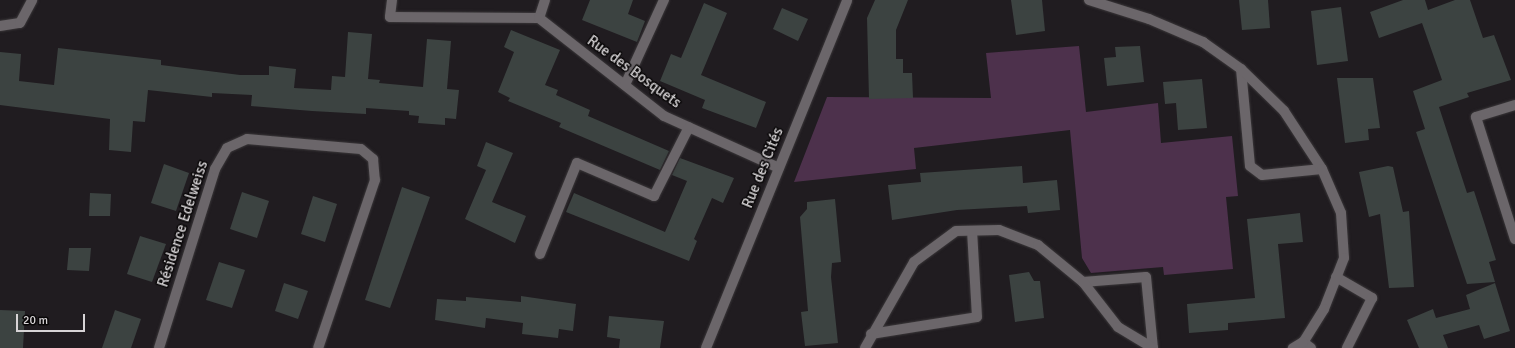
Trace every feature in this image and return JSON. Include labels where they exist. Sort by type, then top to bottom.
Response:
[{"type":"street","points":[[0,26],[20,23],[32,0]]},
{"type":"street","points":[[392,0],[390,17],[539,18],[545,0]]},
{"type":"street","points":[[625,85],[664,0]]},
{"type":"street","name":"Rue des Cités","points":[[706,348],[847,0]]},
{"type":"street","points":[[1089,0],[1148,19],[1203,42],[1240,69],[1284,111],[1322,169],[1341,213],[1344,258],[1324,309],[1307,345],[1293,348]]},
{"type":"street","name":"Rue des Bosquets","points":[[539,18],[664,116],[779,168]]},
{"type":"street","points":[[1240,69],[1250,166],[1262,175],[1322,169]]},
{"type":"street","points":[[1515,105],[1476,117],[1515,239]]},
{"type":"street","points":[[540,254],[577,163],[654,196],[689,127]]},
{"type":"street","name":"Résidence Edelweiss","points":[[159,348],[215,169],[227,148],[247,139],[361,149],[373,159],[375,180],[318,348]]},
{"type":"street","points":[[871,334],[977,317],[972,230]]},
{"type":"street","points":[[864,348],[914,262],[956,231],[999,230],[1038,245],[1083,282],[1118,327],[1153,348]]},
{"type":"street","points":[[1083,282],[1146,277],[1153,348]]},
{"type":"street","points":[[1336,277],[1372,298],[1347,348]]},
{"type":"shaded area","points":[[1079,46],[1086,112],[1158,103],[1161,143],[1232,136],[1238,196],[1226,197],[1233,269],[1164,275],[1163,267],[1091,273],[1082,258],[1070,130],[914,148],[916,169],[794,182],[827,97],[991,98],[986,53]]},
{"type":"building","points":[[590,0],[633,0],[628,14],[645,21],[637,42],[582,20]]},
{"type":"building","points":[[875,0],[908,0],[896,30],[896,59],[903,59],[903,73],[912,73],[913,98],[869,99],[867,18]]},
{"type":"building","points":[[1011,0],[1042,0],[1045,31],[1016,35]]},
{"type":"building","points":[[1239,0],[1268,0],[1270,28],[1242,30]]},
{"type":"building","points":[[1403,0],[1425,0],[1428,10],[1455,0],[1470,0],[1483,38],[1494,35],[1511,80],[1467,93],[1469,97],[1439,107],[1467,193],[1474,191],[1485,225],[1496,260],[1489,262],[1495,282],[1467,284],[1416,132],[1425,129],[1413,91],[1442,80],[1422,23],[1379,38],[1370,12]]},
{"type":"building","points":[[704,3],[727,13],[701,75],[766,102],[756,128],[702,108],[705,100],[660,81],[671,54],[681,58]]},
{"type":"building","points":[[1341,7],[1348,61],[1317,65],[1311,11]]},
{"type":"building","points":[[782,8],[808,19],[798,41],[773,29]]},
{"type":"building","points":[[511,30],[560,50],[545,85],[558,90],[556,95],[590,110],[588,116],[669,151],[660,170],[559,127],[561,123],[508,101],[510,98],[498,92],[514,52],[504,47]]},
{"type":"building","points":[[348,32],[372,34],[368,79],[380,80],[379,83],[423,87],[427,39],[451,41],[447,89],[459,90],[456,119],[445,118],[445,125],[418,123],[419,116],[409,115],[409,111],[366,108],[366,114],[312,111],[251,106],[252,95],[212,93],[212,97],[148,90],[145,122],[133,121],[131,152],[109,150],[110,119],[0,105],[0,52],[21,54],[19,81],[54,85],[58,48],[161,60],[161,65],[240,75],[269,75],[269,66],[296,69],[294,88],[331,90],[332,76],[345,77]]},
{"type":"building","points":[[1140,46],[1144,82],[1107,86],[1104,58],[1116,57],[1115,47]]},
{"type":"building","points":[[1337,78],[1373,78],[1380,128],[1368,129],[1369,140],[1345,143]]},
{"type":"building","points":[[1202,79],[1207,128],[1178,130],[1176,103],[1165,104],[1163,82]]},
{"type":"building","points":[[486,142],[513,153],[492,202],[526,216],[515,243],[465,219],[486,170],[477,166]]},
{"type":"building","points":[[680,158],[734,178],[723,203],[712,198],[694,239],[697,241],[689,261],[566,212],[574,193],[665,232],[687,181],[672,175]]},
{"type":"building","points":[[164,164],[189,173],[176,211],[151,203]]},
{"type":"building","points":[[1022,166],[1023,183],[1057,180],[1060,210],[1028,213],[1027,206],[957,210],[892,220],[888,185],[921,182],[920,173]]},
{"type":"building","points":[[1388,166],[1393,167],[1403,212],[1409,211],[1414,287],[1389,288],[1380,214],[1369,217],[1359,172]]},
{"type":"building","points":[[402,187],[430,197],[390,308],[365,300]]},
{"type":"building","points":[[242,192],[269,201],[257,238],[230,229]]},
{"type":"building","points":[[90,193],[111,194],[110,216],[89,216]]},
{"type":"building","points":[[313,196],[337,204],[325,242],[301,234]]},
{"type":"building","points":[[835,199],[841,262],[832,263],[831,277],[838,343],[805,346],[801,312],[808,311],[800,217],[807,209],[807,202]]},
{"type":"building","points":[[1300,213],[1303,242],[1278,244],[1285,318],[1228,323],[1228,330],[1189,333],[1187,304],[1255,298],[1247,219]]},
{"type":"building","points":[[140,236],[166,244],[152,282],[127,274]]},
{"type":"building","points":[[69,248],[91,248],[89,271],[67,270]]},
{"type":"building","points":[[219,262],[245,270],[232,308],[206,300]]},
{"type":"building","points":[[1029,272],[1034,281],[1040,281],[1044,318],[1015,322],[1009,275]]},
{"type":"building","points":[[284,283],[308,291],[298,319],[275,311]]},
{"type":"building","points":[[1495,283],[1510,331],[1484,339],[1479,325],[1443,335],[1448,348],[1419,348],[1407,320],[1433,309],[1436,318],[1470,309],[1466,295]]},
{"type":"building","points":[[521,296],[576,304],[573,331],[559,329],[558,338],[522,334],[523,323],[486,318],[485,328],[435,320],[437,299],[466,301],[466,297],[521,302]]},
{"type":"building","points":[[0,310],[25,311],[23,348],[0,348]]},
{"type":"building","points":[[115,310],[141,319],[131,348],[102,348]]},
{"type":"building","points":[[609,316],[664,321],[660,348],[619,348],[620,339],[607,337]]}]
